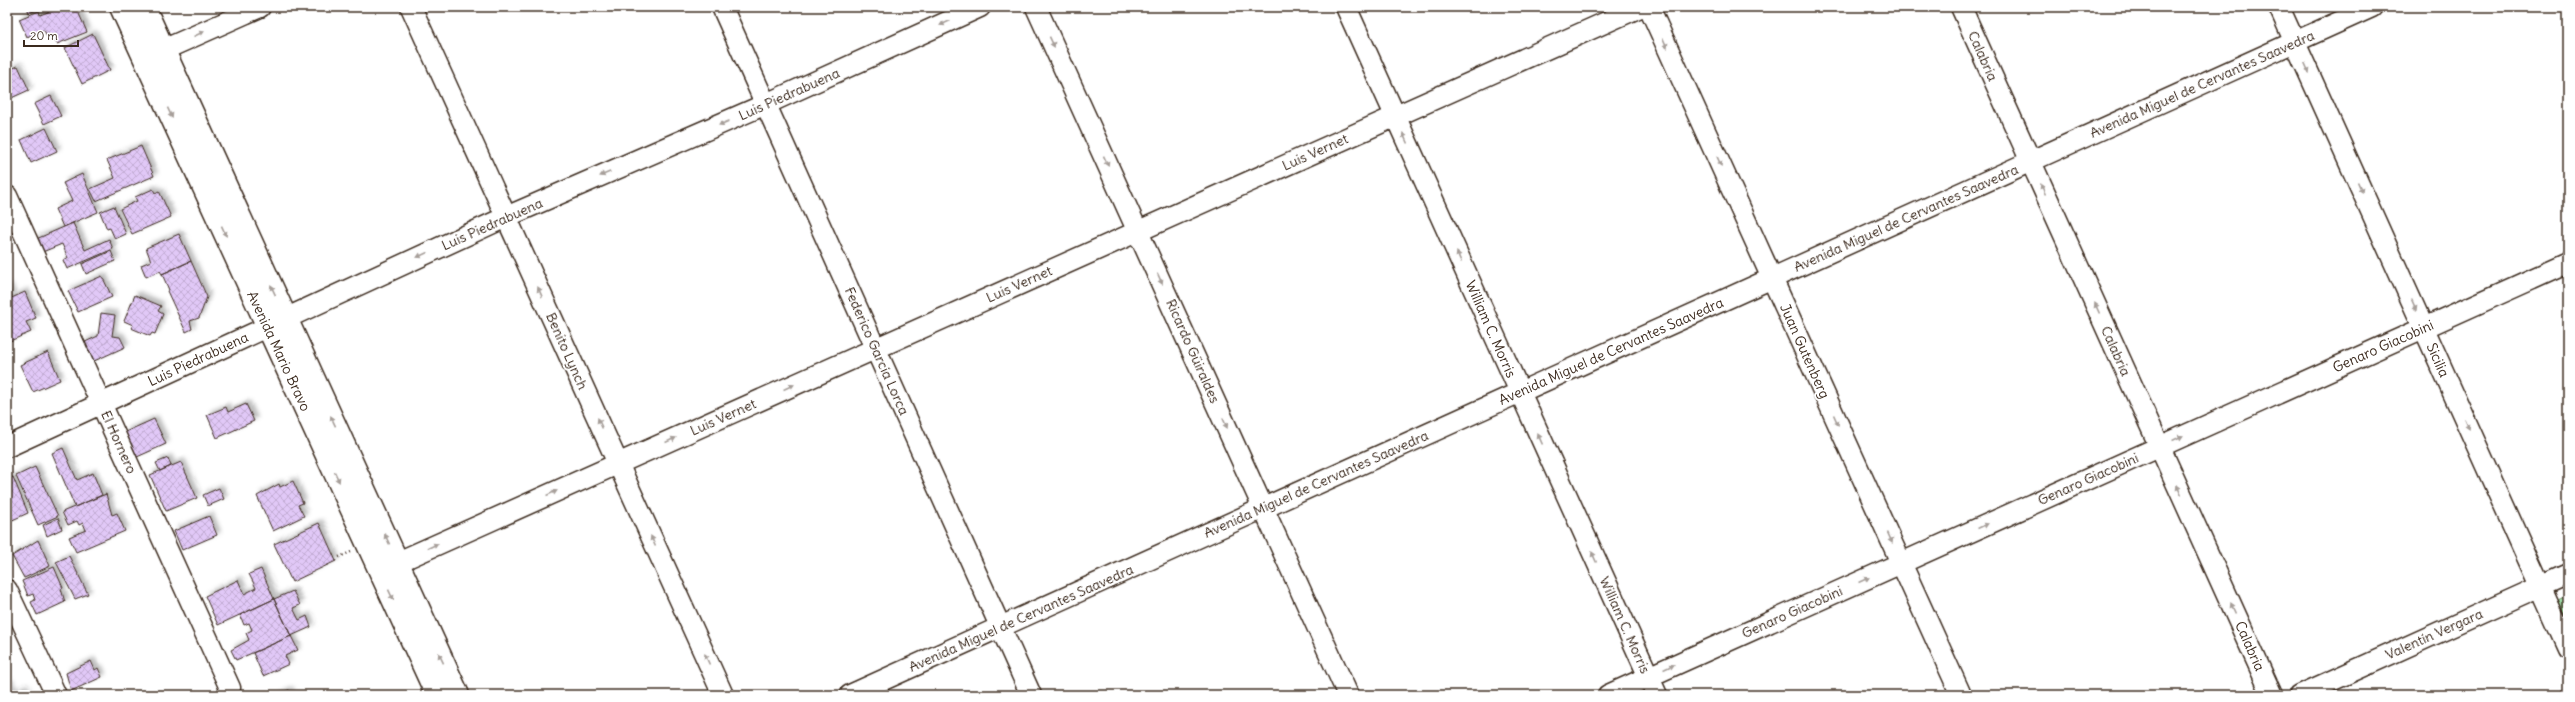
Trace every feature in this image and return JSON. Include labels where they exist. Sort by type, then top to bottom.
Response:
[{"type":"main road","name":"Avenida Mario Bravo","points":[[121,7],[276,322],[398,562],[452,695]]},
{"type":"main road","name":"Avenida Mario Bravo","points":[[144,7],[276,322],[452,695]]},
{"type":"street","points":[[163,50],[260,7]]},
{"type":"street","name":"Benito Lynch","points":[[411,7],[723,695]]},
{"type":"street","name":"Federico García Lorca","points":[[722,7],[1031,695]]},
{"type":"street","name":"Luis Piedrabuena","points":[[7,447],[102,405],[276,322],[506,217],[766,104],[980,7]]},
{"type":"street","name":"Ricardo Güiraldes","points":[[1036,7],[1348,695]]},
{"type":"street","name":"William C. Morris","points":[[1346,7],[1657,695]]},
{"type":"street","name":"Luis Vernet","points":[[398,562],[1640,7]]},
{"type":"street","name":"Juan Gutenberg","points":[[1649,7],[1961,695]]},
{"type":"street","name":"Calabria","points":[[1961,7],[2272,695]]},
{"type":"street","name":"Sicilia","points":[[2279,7],[2568,648]]},
{"type":"street","name":"Avenida Miguel de Cervantes Saavedra","points":[[850,695],[2372,7]]},
{"type":"street","name":"El Hornero","points":[[7,196],[230,688]]},
{"type":"street","name":"Genaro Giacobini","points":[[1608,695],[2568,263]]},
{"type":"street","name":"Valentín Vergara","points":[[2300,695],[2568,574]]},
{"type":"street","points":[[7,590],[56,695]]},
{"type":"green space","points":[[2568,595],[2568,622],[2558,600]]},
{"type":"building","points":[[27,7],[44,7],[29,13]]},
{"type":"building","points":[[61,7],[76,7],[87,32],[57,44],[55,39],[49,41],[44,30],[27,37],[19,19],[39,11],[40,15]]},
{"type":"building","points":[[93,34],[110,70],[82,84],[65,48]]},
{"type":"building","points":[[18,66],[29,90],[7,100],[7,71]]},
{"type":"building","points":[[51,96],[61,116],[44,124],[34,104]]},
{"type":"building","points":[[46,128],[57,151],[31,163],[21,140]]},
{"type":"building","points":[[141,146],[154,176],[96,201],[90,189],[115,178],[107,160]]},
{"type":"building","points":[[82,174],[98,212],[63,227],[55,209],[72,201],[63,183]]},
{"type":"building","points":[[153,189],[155,193],[159,191],[171,217],[132,234],[120,209],[137,201],[135,197]]},
{"type":"building","points":[[114,206],[126,234],[115,239],[110,228],[107,229],[100,212]]},
{"type":"building","points":[[73,223],[85,250],[109,239],[113,249],[67,269],[63,260],[68,258],[62,244],[40,253],[34,240]]},
{"type":"building","points":[[179,234],[191,261],[162,274],[160,271],[146,277],[141,265],[151,261],[146,248]]},
{"type":"building","points":[[111,251],[115,261],[86,274],[82,264]]},
{"type":"building","points":[[191,261],[207,297],[199,318],[190,321],[192,329],[186,332],[167,291],[169,290],[162,274]]},
{"type":"building","points":[[102,276],[112,297],[78,312],[68,291]]},
{"type":"building","points":[[8,286],[12,296],[7,298],[7,287]]},
{"type":"building","points":[[25,292],[36,318],[26,322],[31,332],[10,341],[7,335],[7,300]]},
{"type":"building","points":[[135,295],[161,306],[158,311],[163,314],[155,334],[152,333],[150,336],[131,328],[133,325],[124,321]]},
{"type":"building","points":[[101,313],[115,315],[112,336],[120,337],[125,347],[92,362],[83,343],[98,336]]},
{"type":"building","points":[[48,352],[60,380],[33,392],[20,365]]},
{"type":"building","points":[[246,404],[254,421],[217,438],[207,415],[226,407],[228,412]]},
{"type":"building","points":[[154,419],[166,444],[137,457],[125,432]]},
{"type":"building","points":[[63,448],[77,480],[93,473],[102,495],[75,507],[52,453]]},
{"type":"building","points":[[168,458],[171,466],[160,471],[156,463]]},
{"type":"building","points":[[181,462],[197,498],[166,511],[150,475]]},
{"type":"building","points":[[35,467],[58,516],[38,525],[16,476]]},
{"type":"building","points":[[13,477],[28,513],[8,522],[7,479]]},
{"type":"building","points":[[293,481],[303,503],[298,505],[304,516],[273,531],[257,496],[279,484],[280,487]]},
{"type":"building","points":[[219,488],[224,499],[208,506],[203,495]]},
{"type":"building","points":[[106,494],[112,515],[117,513],[125,531],[76,552],[69,537],[86,530],[83,523],[79,525],[77,521],[68,525],[62,512]]},
{"type":"building","points":[[209,516],[217,535],[182,550],[174,531]]},
{"type":"building","points":[[58,518],[62,529],[47,536],[43,525]]},
{"type":"building","points":[[319,523],[336,561],[292,582],[274,544]]},
{"type":"building","points":[[38,540],[50,566],[24,578],[12,556]]},
{"type":"building","points":[[69,556],[88,594],[75,599],[56,562]]},
{"type":"building","points":[[54,567],[63,588],[61,589],[65,602],[37,615],[31,602],[35,600],[33,594],[28,596],[22,581]]},
{"type":"building","points":[[261,569],[274,599],[218,625],[205,596],[238,580],[244,594],[256,588],[249,574]]},
{"type":"building","points":[[293,591],[300,605],[293,608],[299,620],[307,616],[311,627],[291,636],[274,599]]},
{"type":"building","points":[[274,599],[291,636],[236,660],[231,650],[249,640],[246,633],[252,630],[249,623],[244,625],[240,615]]},
{"type":"building","points":[[291,636],[298,650],[285,656],[289,664],[263,676],[253,653]]},
{"type":"building","points":[[91,661],[95,670],[98,668],[102,677],[71,691],[66,673]]},
{"type":"building","points":[[8,682],[13,693],[24,688],[27,695],[7,695]]},
{"type":"building","points":[[289,690],[291,695],[278,695]]}]
